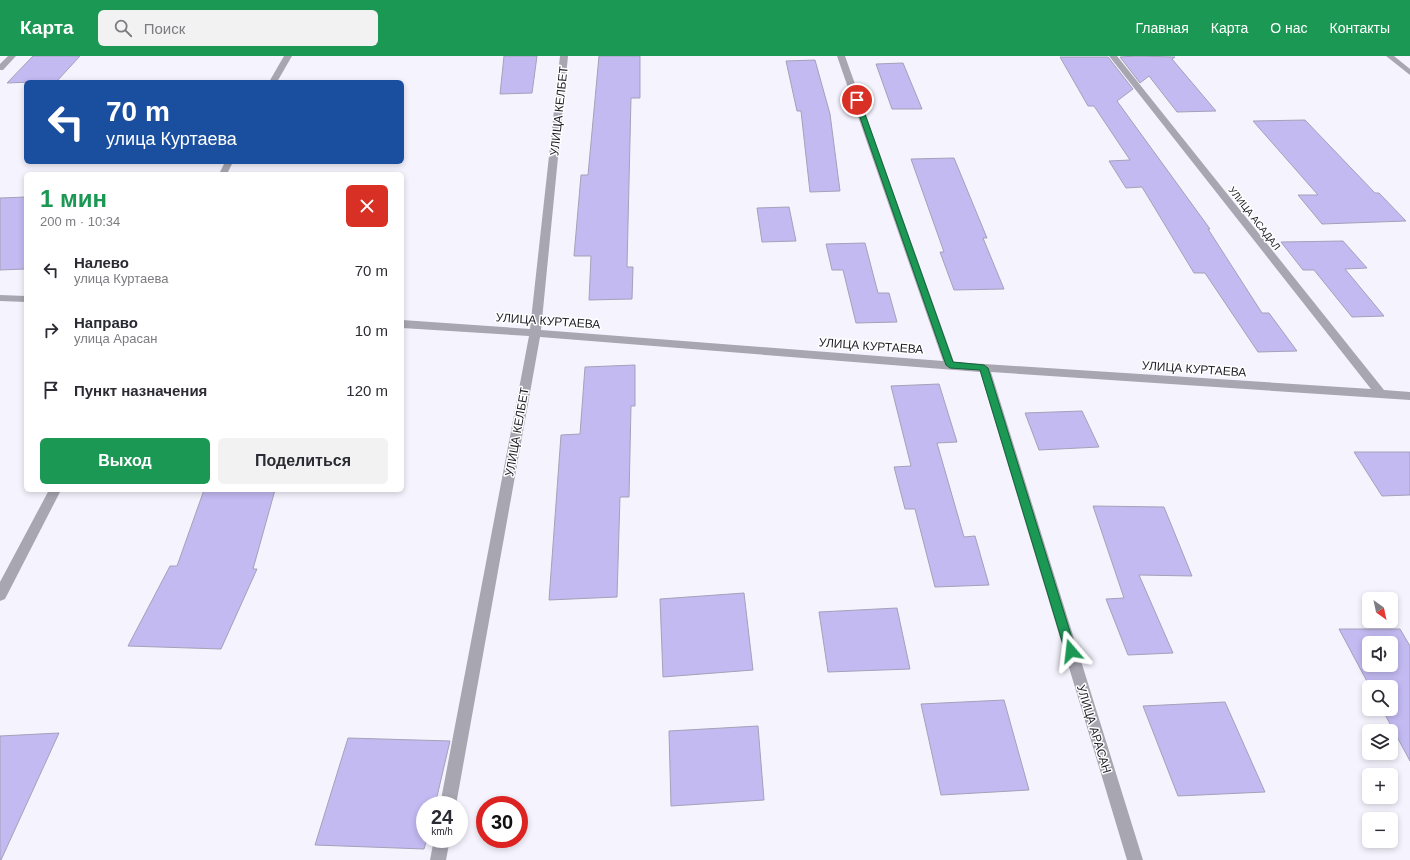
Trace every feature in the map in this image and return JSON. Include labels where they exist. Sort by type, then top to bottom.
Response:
[{"type":"street","points":[[0,68],[12,56]]},
{"type":"street","points":[[274,80],[288,56]]},
{"type":"street","name":"УЛИЦА КЕЛБЕТ","points":[[450,796],[535,333],[564,56]]},
{"type":"street","points":[[841,56],[950,365]]},
{"type":"street","name":"УЛИЦА АСАДАЛ","points":[[1113,56],[1381,394]]},
{"type":"street","points":[[1390,56],[1410,72]]},
{"type":"street","points":[[0,298],[24,300]]},
{"type":"street","name":"УЛИЦА КУРТАЕВА","points":[[404,324],[984,368],[1410,396]]},
{"type":"street","name":"УЛИЦА АРАСАН","points":[[984,368],[1135,860]]},
{"type":"street","points":[[0,595],[53,492]]},
{"type":"street","points":[[438,860],[440,848]]},
{"type":"building","points":[[33,56],[80,56],[58,80],[24,80],[24,82],[7,83]]},
{"type":"building","points":[[504,56],[537,56],[532,93],[500,94]]},
{"type":"building","points":[[599,56],[640,56],[640,98],[631,98],[627,267],[633,267],[632,299],[589,300],[591,256],[574,256],[581,175],[588,175]]},
{"type":"building","points":[[1060,57],[1108,57],[1133,89],[1117,101],[1210,229],[1208,229],[1262,313],[1269,313],[1297,351],[1258,352],[1205,273],[1194,273],[1142,187],[1126,188],[1109,161],[1130,160],[1094,106],[1088,106]]},
{"type":"building","points":[[1120,57],[1175,57],[1172,59],[1216,111],[1177,112],[1149,76],[1140,83]]},
{"type":"building","points":[[815,60],[830,114],[840,191],[810,192],[801,111],[797,111],[786,61]]},
{"type":"building","points":[[903,63],[922,109],[892,109],[876,64]]},
{"type":"building","points":[[1305,120],[1375,193],[1379,193],[1406,221],[1322,224],[1298,195],[1318,195],[1253,121]]},
{"type":"building","points":[[954,158],[987,238],[983,238],[1004,289],[954,290],[940,252],[944,252],[911,159]]},
{"type":"building","points":[[24,197],[24,269],[0,270],[0,198]]},
{"type":"building","points":[[789,207],[796,241],[762,242],[757,208]]},
{"type":"building","points":[[1343,241],[1367,268],[1345,269],[1384,316],[1352,317],[1314,270],[1303,270],[1281,242]]},
{"type":"building","points":[[865,243],[878,293],[889,293],[897,322],[856,323],[843,270],[832,270],[826,244]]},
{"type":"building","points":[[635,365],[635,406],[631,406],[629,497],[620,497],[617,597],[549,600],[561,435],[580,434],[585,367]]},
{"type":"building","points":[[939,384],[957,442],[937,443],[964,537],[975,536],[989,585],[935,587],[915,509],[905,509],[894,467],[911,466],[891,386]]},
{"type":"building","points":[[1082,411],[1099,447],[1039,450],[1025,413]]},
{"type":"building","points":[[1354,452],[1410,452],[1410,495],[1382,496]]},
{"type":"building","points":[[203,492],[274,492],[253,569],[257,569],[221,649],[128,646],[170,566],[177,566]]},
{"type":"building","points":[[1093,506],[1164,507],[1192,576],[1139,575],[1173,653],[1128,655],[1106,599],[1124,598]]},
{"type":"building","points":[[744,593],[753,670],[663,677],[660,599]]},
{"type":"building","points":[[897,608],[910,669],[828,672],[819,612]]},
{"type":"building","points":[[1339,629],[1400,629],[1410,646],[1410,761],[1398,739],[1398,724],[1390,724],[1386,716],[1398,716],[1398,680],[1366,680]]},
{"type":"building","points":[[1004,700],[1029,790],[941,795],[921,704]]},
{"type":"building","points":[[1225,702],[1265,792],[1178,796],[1143,706]]},
{"type":"building","points":[[758,726],[764,800],[671,806],[669,731]]},
{"type":"building","points":[[59,733],[1,860],[0,860],[0,736]]},
{"type":"building","points":[[348,738],[450,741],[437,796],[416,796],[416,848],[424,849],[315,845]]},
{"type":"route","points":[[857,100],[950,365],[984,368],[1071,651]]}]
